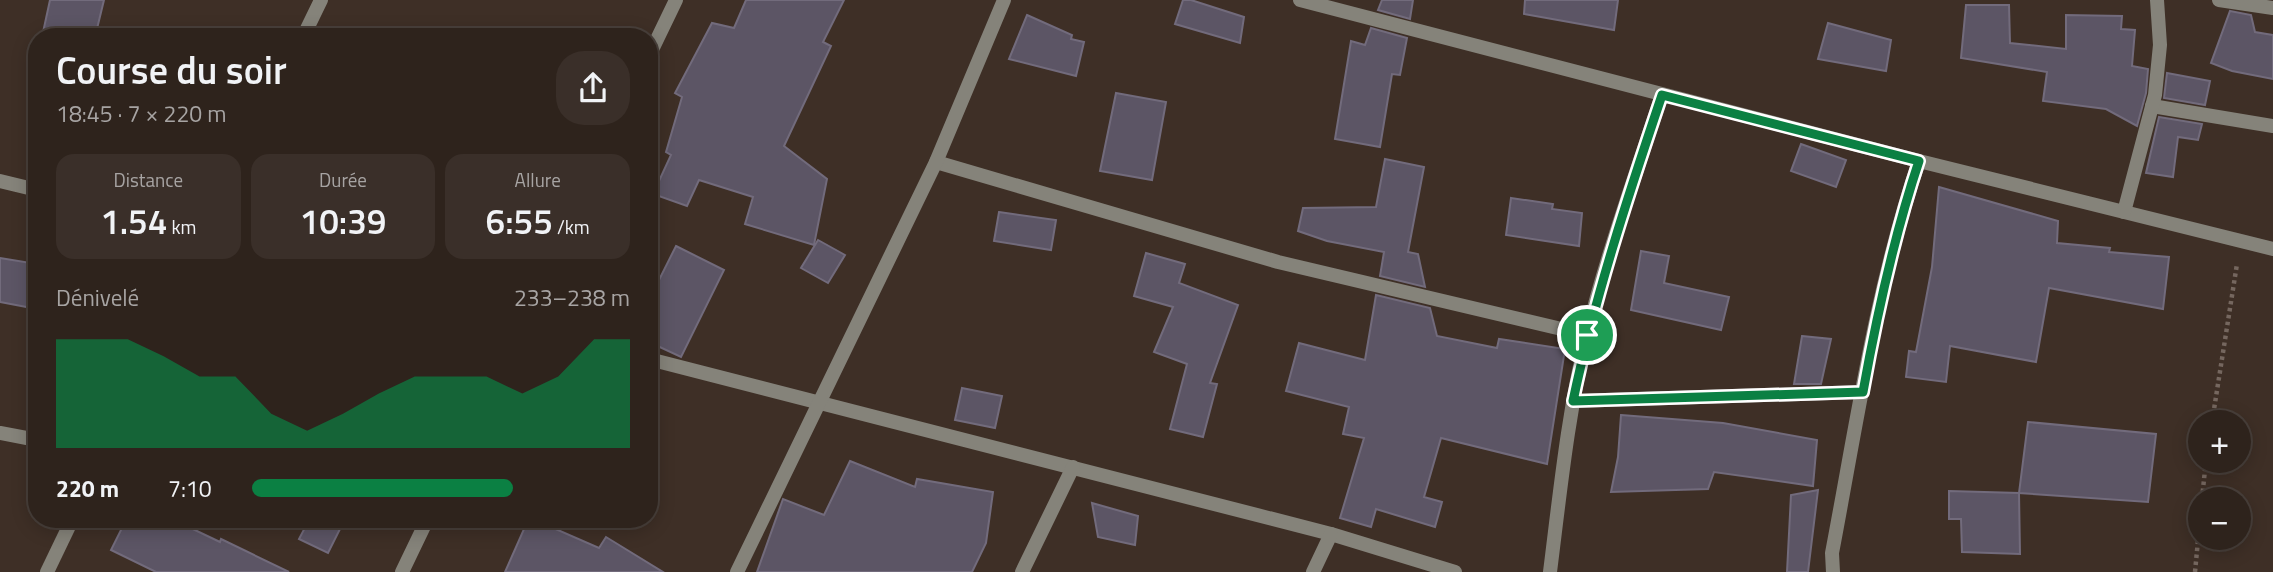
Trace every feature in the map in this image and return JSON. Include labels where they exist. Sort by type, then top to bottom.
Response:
[{"type":"street","points":[[307,28],[321,0]]},
{"type":"street","points":[[658,37],[676,0]]},
{"type":"street","points":[[737,572],[936,162],[1004,0]]},
{"type":"street","points":[[1300,0],[1919,161],[2273,249]]},
{"type":"street","points":[[2124,212],[2152,106],[2160,45],[2157,0]]},
{"type":"street","points":[[2219,0],[2273,8]]},
{"type":"street","points":[[1550,572],[1573,401],[1587,335],[1606,263],[1662,95]]},
{"type":"street","points":[[2152,106],[2273,126]]},
{"type":"street","points":[[1833,572],[1832,553],[1878,311],[1907,195],[1919,161]]},
{"type":"street","points":[[936,162],[1278,262],[1587,335]]},
{"type":"street","points":[[0,181],[28,188]]},
{"type":"street","points":[[658,361],[1331,534],[1455,572]]},
{"type":"street","points":[[1573,401],[1863,392]]},
{"type":"street","points":[[0,433],[28,438]]},
{"type":"street","points":[[1022,572],[1073,467]]},
{"type":"street","points":[[47,572],[68,528]]},
{"type":"street","points":[[402,572],[423,528]]},
{"type":"street","points":[[1313,572],[1331,534]]},
{"type":"path","points":[[2214,410],[2240,240]]},
{"type":"path","points":[[2195,572],[2197,550]]},
{"type":"building","points":[[50,0],[104,0],[97,28],[44,28]]},
{"type":"building","points":[[746,0],[844,0],[823,42],[831,46],[784,146],[827,179],[814,245],[745,224],[753,197],[699,180],[687,206],[658,196],[658,183],[671,155],[666,152],[682,97],[675,93],[712,23],[734,28]]},
{"type":"building","points":[[1183,0],[1191,0],[1244,17],[1240,43],[1175,24]]},
{"type":"building","points":[[1382,0],[1413,0],[1410,19],[1378,10]]},
{"type":"building","points":[[1525,0],[1618,0],[1614,30],[1524,14]]},
{"type":"building","points":[[1966,5],[2009,5],[2010,43],[2066,49],[2066,15],[2122,16],[2121,29],[2135,30],[2132,66],[2148,69],[2146,93],[2137,126],[2106,109],[2043,101],[2047,72],[1961,58]]},
{"type":"building","points":[[2230,11],[2251,15],[2255,32],[2273,35],[2273,79],[2232,71],[2211,63]]},
{"type":"building","points":[[1027,15],[1072,35],[1071,39],[1084,42],[1076,76],[1009,59]]},
{"type":"building","points":[[1828,23],[1891,40],[1886,71],[1818,59]]},
{"type":"building","points":[[1371,28],[1407,38],[1400,75],[1392,74],[1380,147],[1335,139],[1351,41],[1365,45]]},
{"type":"building","points":[[2167,73],[2210,81],[2205,105],[2164,98]]},
{"type":"building","points":[[1116,93],[1166,102],[1152,180],[1100,171]]},
{"type":"building","points":[[2159,117],[2202,124],[2198,140],[2178,137],[2173,177],[2146,173]]},
{"type":"building","points":[[1801,144],[1846,160],[1836,187],[1791,171]]},
{"type":"building","points":[[1385,159],[1424,167],[1408,252],[1418,254],[1425,287],[1380,276],[1384,252],[1327,241],[1298,231],[1303,208],[1376,207]]},
{"type":"building","points":[[1939,187],[2058,221],[2057,243],[2110,248],[2109,252],[2169,257],[2163,309],[2049,288],[2036,362],[1950,346],[1946,382],[1906,377],[1909,351],[1916,352],[1932,267]]},
{"type":"building","points":[[1511,198],[1553,204],[1552,209],[1582,213],[1579,246],[1506,235]]},
{"type":"building","points":[[999,212],[1056,220],[1051,250],[994,241]]},
{"type":"building","points":[[818,240],[845,255],[828,283],[801,268]]},
{"type":"building","points":[[676,246],[724,270],[681,357],[658,346],[658,282]]},
{"type":"building","points":[[1641,251],[1669,256],[1664,283],[1729,297],[1721,330],[1631,310]]},
{"type":"building","points":[[1146,253],[1185,264],[1179,283],[1238,305],[1210,383],[1217,384],[1203,437],[1170,429],[1187,364],[1154,352],[1173,307],[1134,296]]},
{"type":"building","points":[[0,258],[28,263],[28,307],[0,302]]},
{"type":"building","points":[[1376,295],[1430,308],[1437,336],[1497,348],[1499,339],[1565,349],[1547,464],[1441,438],[1424,497],[1442,502],[1435,527],[1376,509],[1371,527],[1340,518],[1364,438],[1343,434],[1349,407],[1286,391],[1299,343],[1365,360]]},
{"type":"building","points":[[1802,336],[1831,339],[1821,384],[1794,384]]},
{"type":"building","points":[[962,388],[1002,396],[995,428],[955,420]]},
{"type":"building","points":[[1621,415],[1723,423],[1817,440],[1813,486],[1714,472],[1708,489],[1611,492],[1618,457]]},
{"type":"building","points":[[2028,422],[2156,434],[2148,502],[2019,493]]},
{"type":"building","points":[[850,461],[915,487],[917,479],[993,492],[986,543],[972,572],[757,572],[783,499],[824,515]]},
{"type":"building","points":[[1818,490],[1808,572],[1787,572],[1791,495]]},
{"type":"building","points":[[1949,491],[2019,493],[2020,554],[1962,552],[1961,519],[1949,519]]},
{"type":"building","points":[[1092,503],[1138,516],[1135,545],[1098,537]]},
{"type":"building","points":[[122,528],[191,528],[220,542],[221,539],[289,572],[156,572],[111,550]]},
{"type":"building","points":[[305,528],[340,529],[328,553],[299,539]]},
{"type":"building","points":[[524,528],[553,528],[599,548],[606,537],[663,572],[505,572]]},
{"type":"route","points":[[1662,95],[1919,161],[1907,195],[1875,324],[1863,392],[1573,401],[1587,335],[1606,263],[1662,95]]}]
